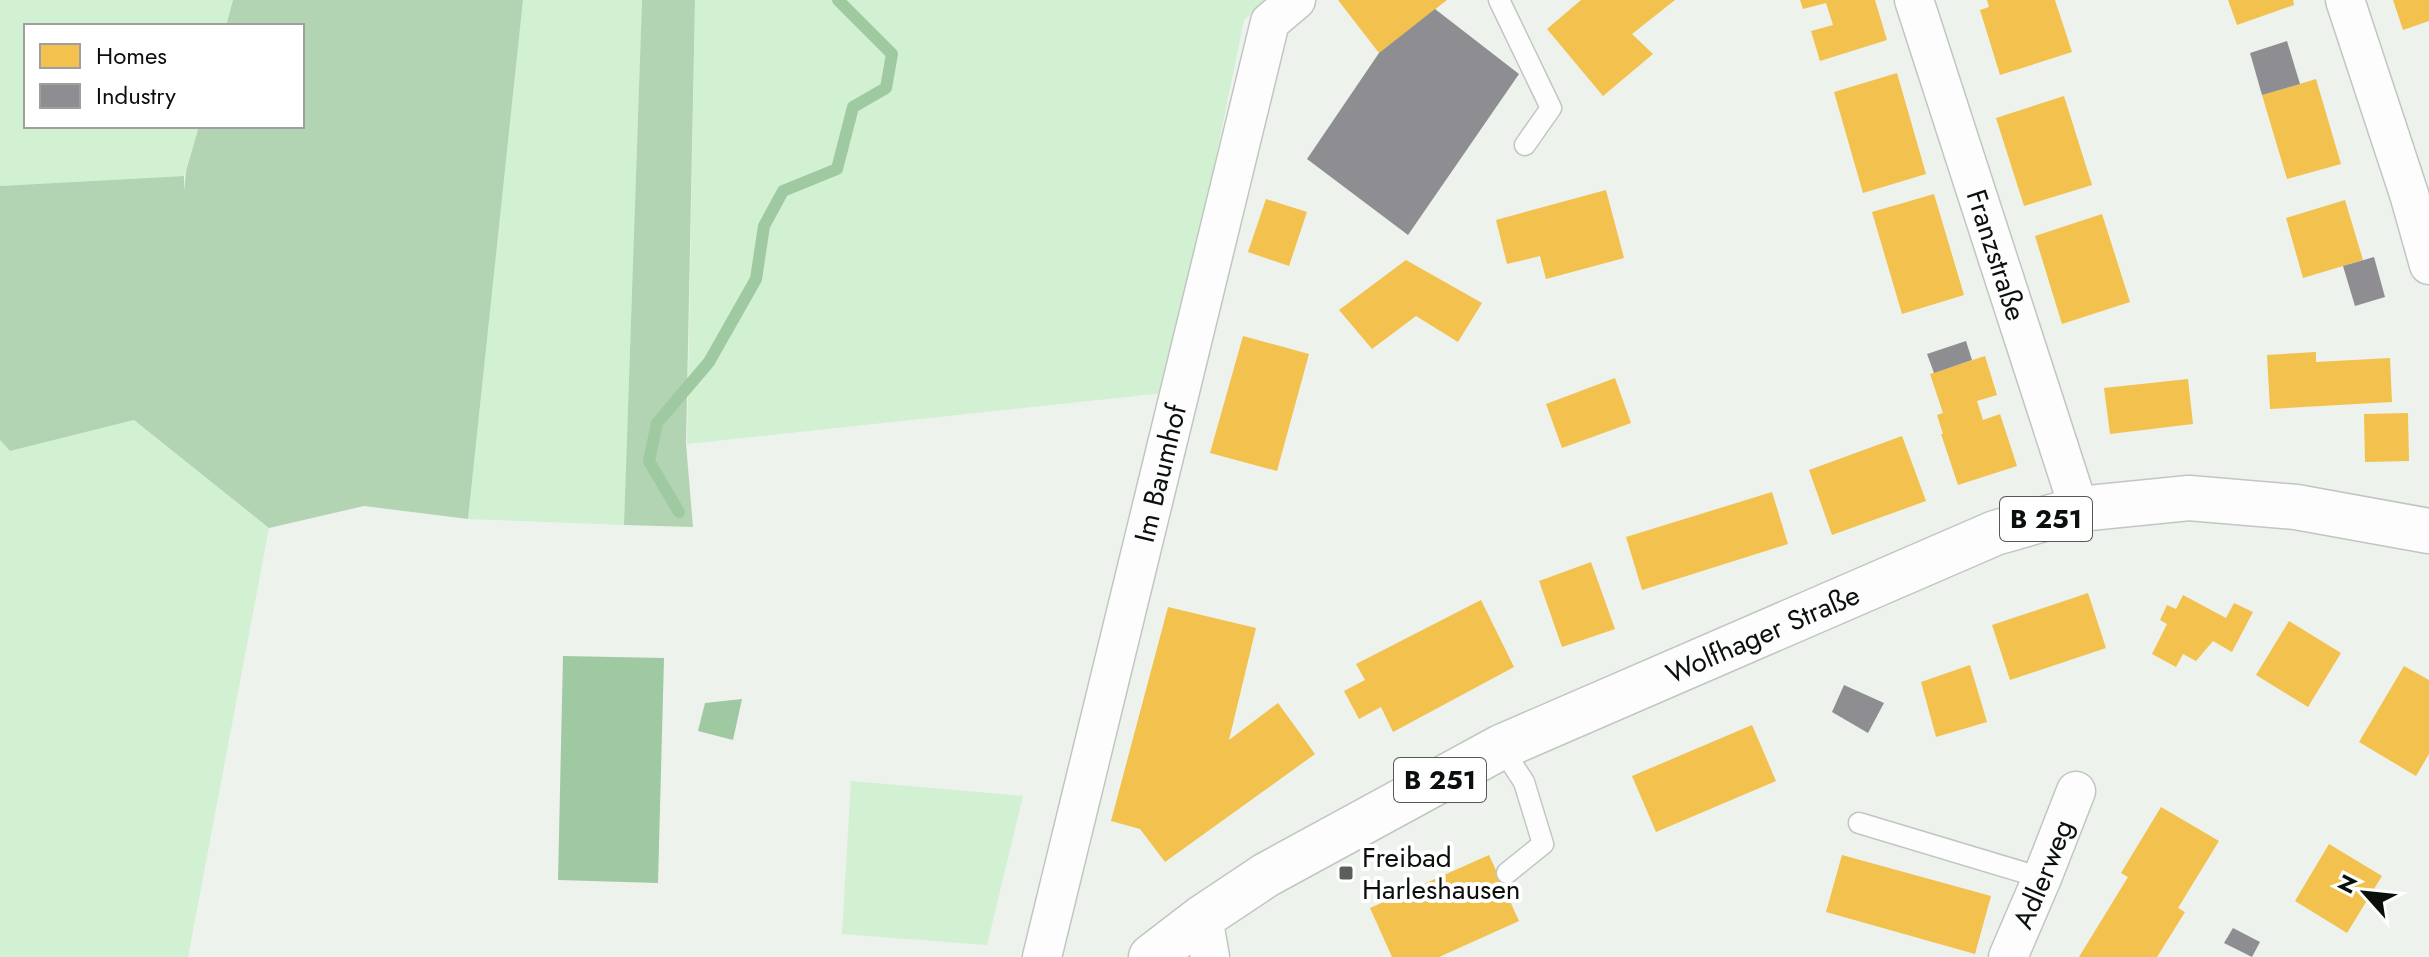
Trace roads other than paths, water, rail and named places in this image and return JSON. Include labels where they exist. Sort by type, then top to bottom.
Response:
[{"type":"main road","name":"Wolfhager Straße","points":[[1151,957],[1207,937],[1266,875],[1501,747],[1995,533],[2079,509],[2189,498],[2296,507],[2429,531]]},
{"type":"street","name":"Im Baumhof","points":[[1042,957],[1270,22],[1296,0]]},
{"type":"street","name":"Franzstraße","points":[[1914,0],[2079,509]]},
{"type":"street","points":[[2345,0],[2419,184],[2429,265]]},
{"type":"street","name":"Adlerweg","points":[[2008,957],[2076,791]]},
{"type":"lane","points":[[1499,0],[1551,108],[1525,145]]},
{"type":"lane","points":[[1501,747],[1524,782],[1543,844],[1507,873]]},
{"type":"lane","points":[[1859,823],[2042,878]]},
{"type":"waterway","points":[[679,512],[649,461],[657,423],[709,362],[756,279],[764,226],[783,191],[837,169],[853,107],[886,88],[892,54],[838,0]]},
{"type":"place","name":"Freibad Harleshausen","points":[[1346,873]]}]
